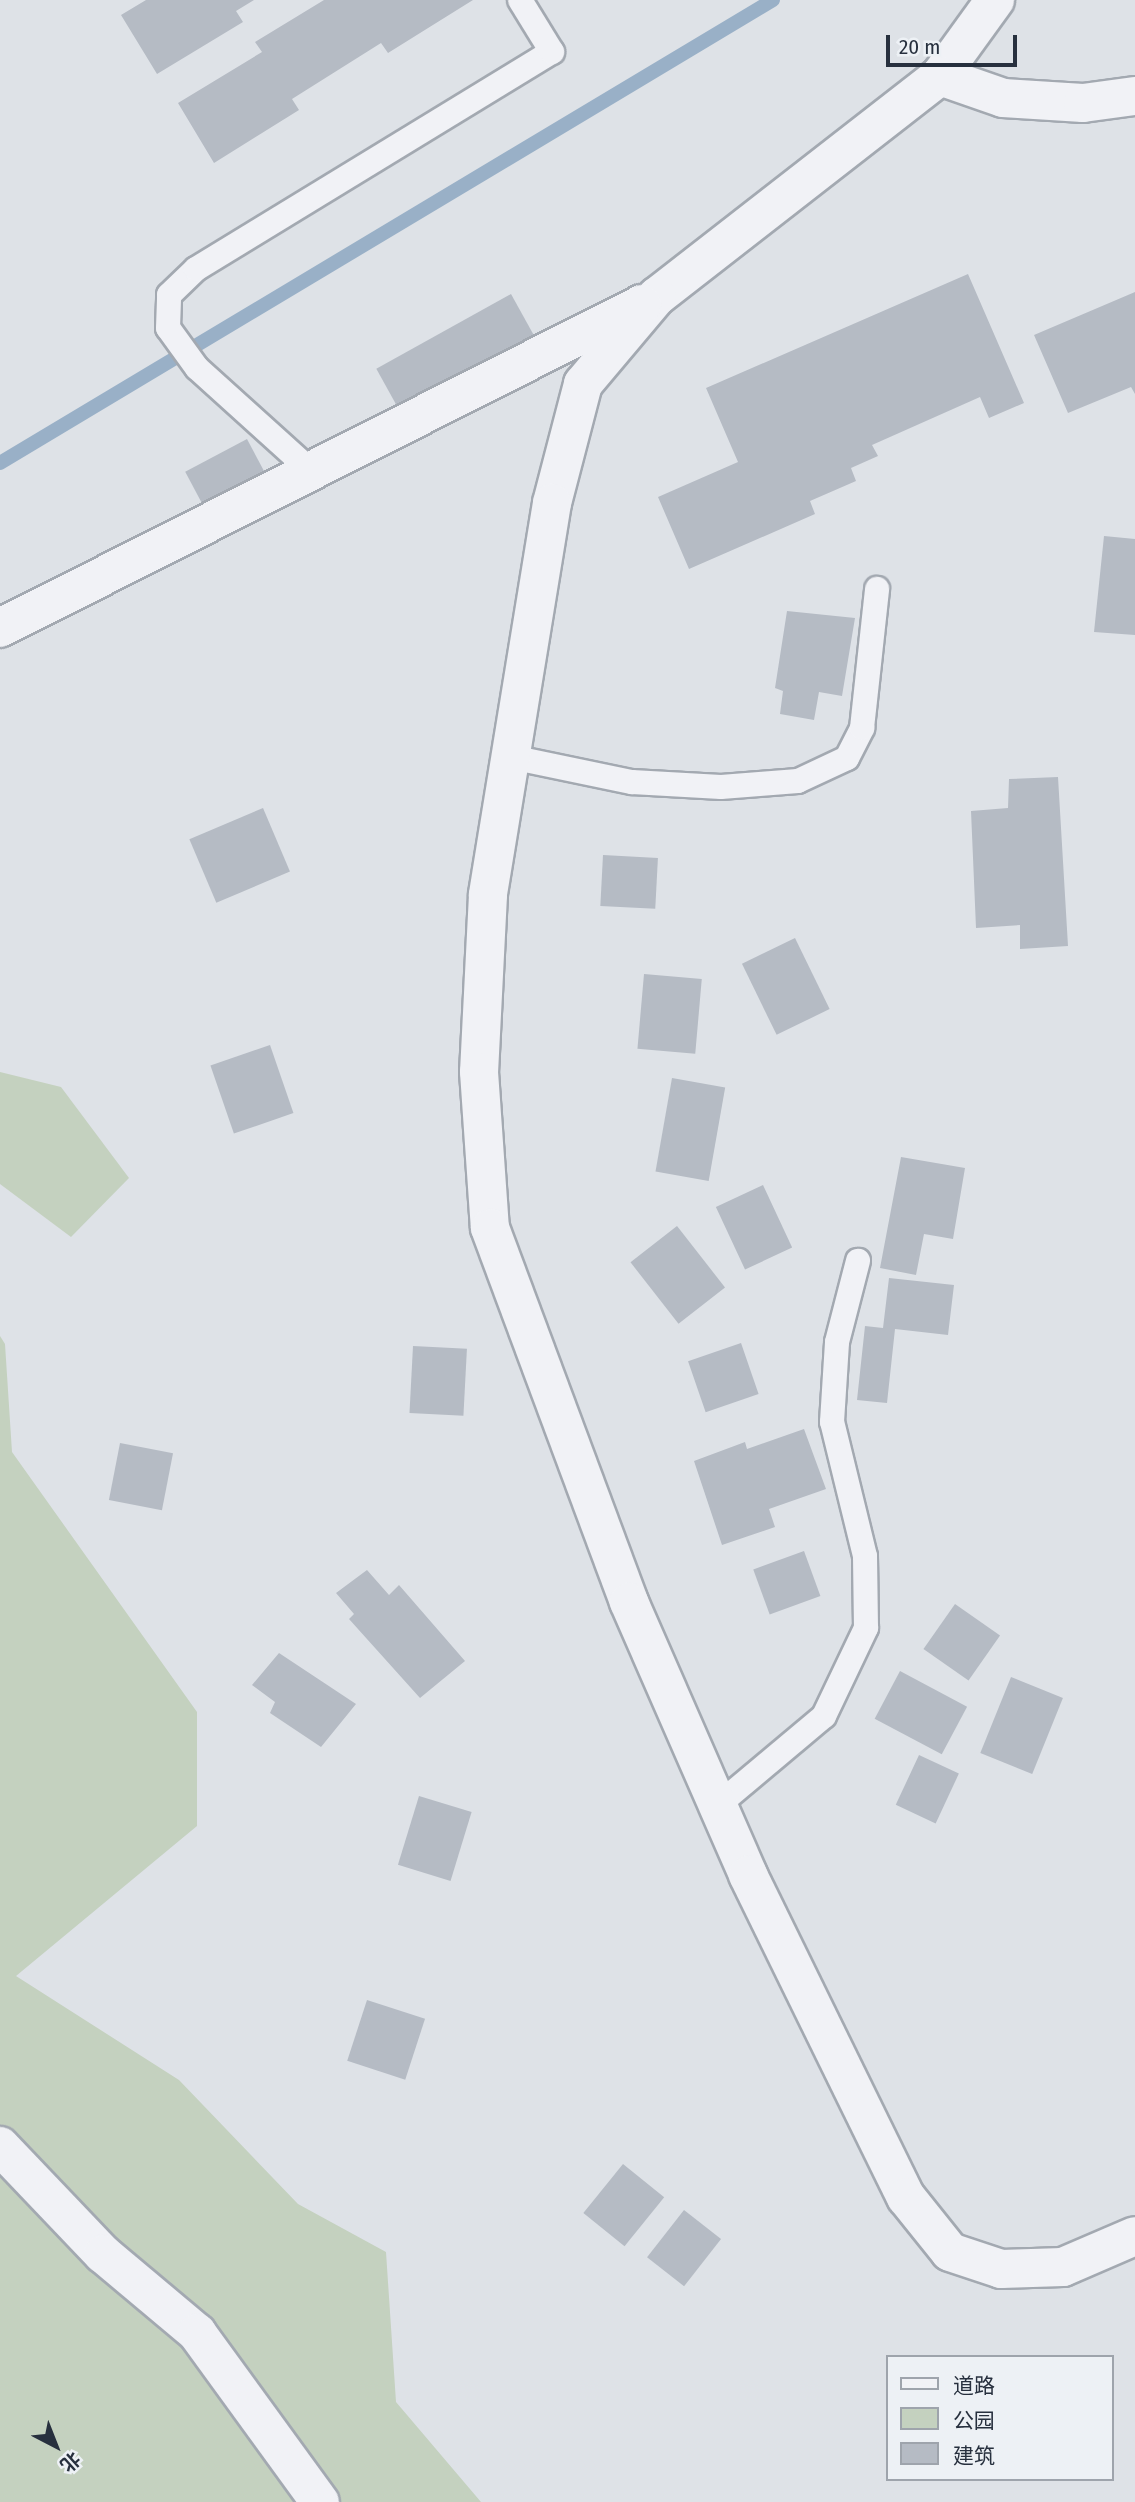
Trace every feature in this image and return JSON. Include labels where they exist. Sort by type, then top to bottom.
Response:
[{"type":"street","points":[[0,628],[657,296],[940,76],[995,0]]},
{"type":"street","points":[[940,76],[1003,98],[1083,103],[1135,96]]},
{"type":"street","points":[[657,296],[583,384],[552,503],[488,895],[480,1072],[490,1228],[629,1602],[718,1805],[906,2197],[950,2252],[1000,2269],[1063,2267],[1135,2236]]},
{"type":"street","points":[[0,2146],[103,2254],[197,2333],[320,2502]]},
{"type":"lane","points":[[310,470],[197,368],[168,328],[169,295],[196,269],[552,52],[520,0]]},
{"type":"lane","points":[[511,757],[632,782],[721,787],[810,775],[847,758],[862,728],[877,589]]},
{"type":"lane","points":[[718,1805],[824,1716],[866,1628],[865,1556],[832,1422],[837,1342],[858,1261]]},
{"type":"green space","points":[[0,1072],[61,1087],[129,1178],[71,1237],[0,1184]]},
{"type":"green space","points":[[0,1336],[5,1344],[12,1452],[197,1712],[197,1826],[16,1976],[179,2080],[298,2204],[386,2252],[396,2402],[481,2502],[0,2502]]},
{"type":"building","points":[[146,0],[254,0],[236,11],[243,22],[157,74],[121,15]]},
{"type":"building","points":[[324,0],[473,0],[388,53],[381,43],[292,99],[299,110],[214,163],[178,103],[262,52],[255,42]]},
{"type":"building","points":[[968,274],[1024,403],[989,418],[980,397],[872,445],[878,456],[851,468],[856,481],[810,501],[815,514],[689,569],[658,497],[738,462],[706,388]]},
{"type":"building","points":[[1135,292],[1135,394],[1131,387],[1068,413],[1034,335]]},
{"type":"building","points":[[511,294],[535,338],[401,412],[376,369]]},
{"type":"building","points":[[247,439],[267,477],[205,510],[185,472]]},
{"type":"building","points":[[1104,536],[1135,539],[1135,635],[1094,632]]},
{"type":"building","points":[[787,611],[855,618],[842,696],[819,692],[814,720],[780,714],[783,691],[775,688]]},
{"type":"building","points":[[1058,777],[1068,946],[1020,949],[1020,925],[976,928],[971,811],[1008,808],[1009,779]]},
{"type":"building","points":[[263,808],[290,872],[216,903],[189,839]]},
{"type":"building","points":[[603,855],[658,858],[655,909],[600,906]]},
{"type":"building","points":[[795,938],[830,1009],[777,1035],[742,964]]},
{"type":"building","points":[[644,974],[702,979],[695,1054],[637,1049]]},
{"type":"building","points":[[270,1045],[293,1113],[234,1134],[210,1066]]},
{"type":"building","points":[[672,1078],[725,1087],[709,1181],[656,1172]]},
{"type":"building","points":[[901,1157],[965,1168],[953,1239],[924,1234],[916,1275],[880,1268]]},
{"type":"building","points":[[763,1185],[792,1248],[745,1270],[716,1207]]},
{"type":"building","points":[[677,1226],[725,1287],[679,1324],[631,1262]]},
{"type":"building","points":[[889,1278],[954,1285],[948,1335],[895,1329],[887,1403],[857,1400],[865,1326],[883,1328]]},
{"type":"building","points":[[741,1343],[759,1394],[706,1412],[688,1361]]},
{"type":"building","points":[[413,1346],[467,1349],[463,1416],[409,1413]]},
{"type":"building","points":[[804,1429],[826,1489],[769,1509],[775,1527],[722,1545],[694,1461],[745,1442],[747,1449]]},
{"type":"building","points":[[120,1443],[173,1453],[162,1510],[109,1500]]},
{"type":"building","points":[[804,1551],[820,1596],[770,1615],[753,1569]]},
{"type":"building","points":[[367,1570],[389,1595],[399,1585],[465,1661],[420,1698],[349,1619],[354,1614],[336,1593]]},
{"type":"building","points":[[955,1604],[1000,1636],[969,1681],[923,1649]]},
{"type":"building","points":[[279,1653],[356,1704],[321,1747],[270,1713],[275,1702],[252,1685]]},
{"type":"building","points":[[900,1671],[967,1707],[942,1754],[875,1719]]},
{"type":"building","points":[[1011,1677],[1063,1698],[1032,1774],[980,1753]]},
{"type":"building","points":[[919,1755],[959,1774],[936,1823],[896,1805]]},
{"type":"building","points":[[419,1796],[472,1812],[451,1881],[398,1865]]},
{"type":"building","points":[[367,2000],[425,2019],[405,2080],[347,2061]]},
{"type":"building","points":[[623,2164],[664,2197],[625,2246],[583,2213]]},
{"type":"building","points":[[684,2210],[721,2239],[684,2286],[647,2257]]},
{"type":"waterway","points":[[0,463],[773,0]]}]
